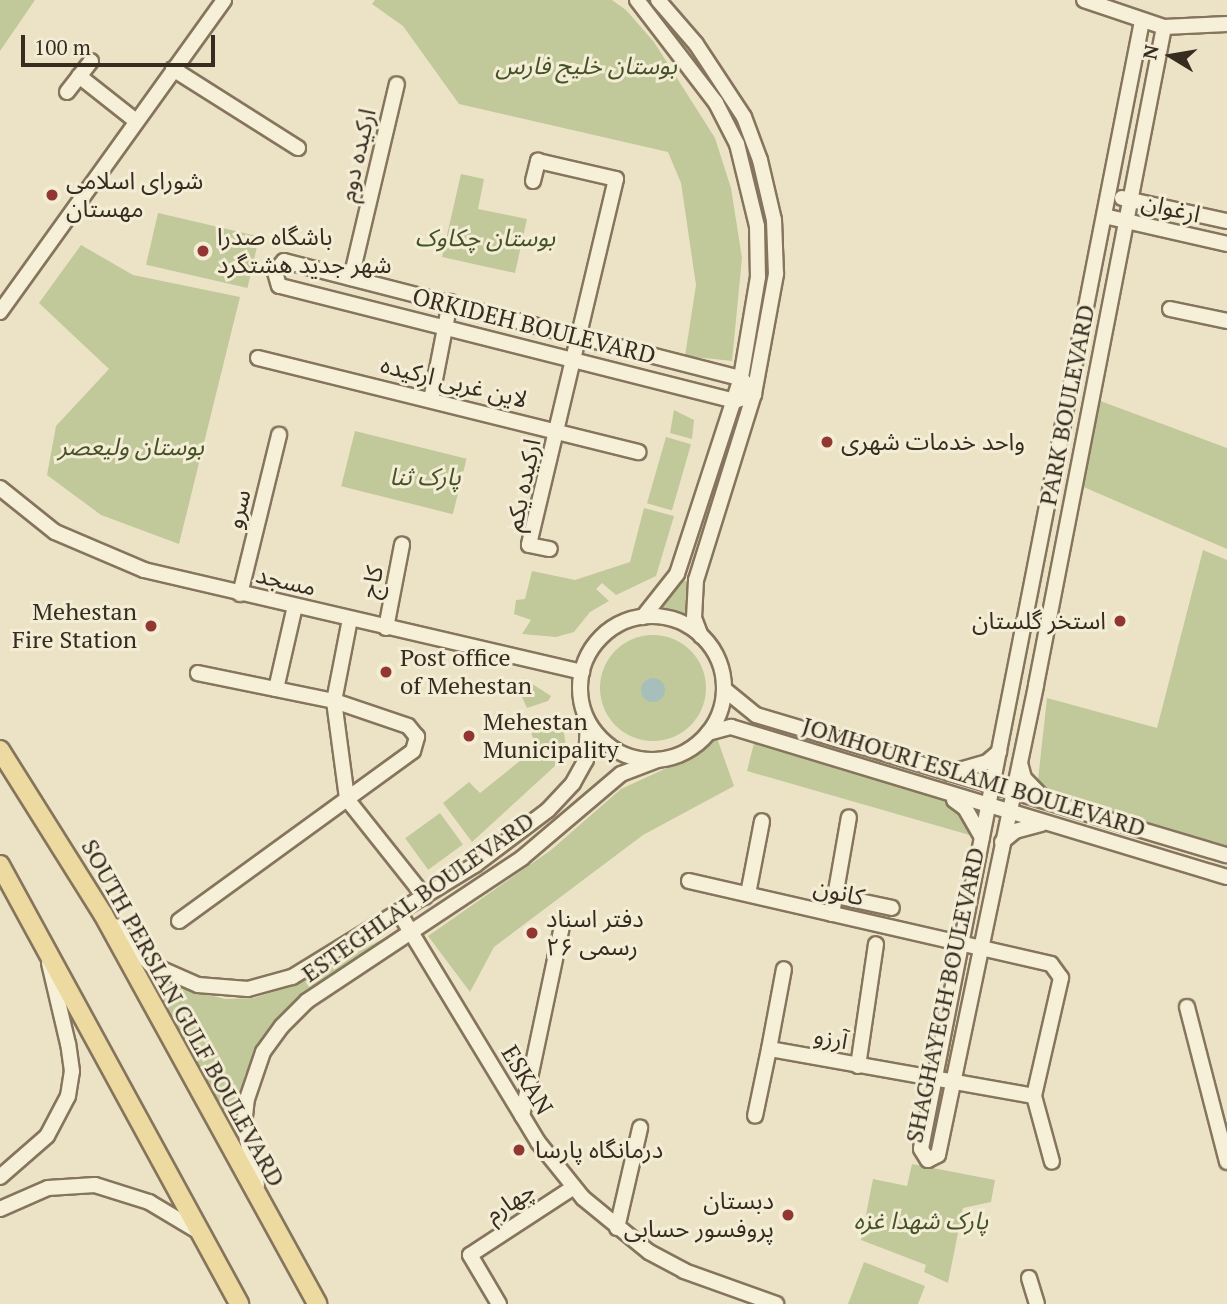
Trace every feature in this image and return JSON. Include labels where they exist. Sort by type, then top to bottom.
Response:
[{"type":"main road","name":"SOUTH PERSIAN GULF BOULEVARD","points":[[0,750],[47,820],[103,914],[317,1304]]},
{"type":"main road","points":[[0,765],[22,797],[47,820]]},
{"type":"main road","points":[[0,865],[43,938],[239,1304]]},
{"type":"street","points":[[0,312],[224,0]]},
{"type":"street","points":[[1086,0],[1164,27],[1227,24]]},
{"type":"street","points":[[643,617],[677,575],[735,401],[758,277],[757,226],[737,145],[716,103],[654,2]]},
{"type":"street","points":[[654,2],[722,80],[744,117],[761,160],[774,220],[776,274],[754,394],[696,580],[694,618],[718,661],[724,690],[719,713],[708,733],[685,752],[658,760],[625,755],[598,736],[589,722],[581,698],[582,672],[598,641],[626,621],[643,617],[675,620],[702,636]]},
{"type":"street","name":"PARK BOULEVARD","points":[[992,786],[1142,21]]},
{"type":"street","name":"PARK BOULEVARD","points":[[1012,792],[1164,27]]},
{"type":"street","points":[[67,92],[91,61]]},
{"type":"street","points":[[173,69],[298,148]]},
{"type":"street","points":[[79,76],[136,121]]},
{"type":"street","name":"ارکیده دوم","points":[[351,278],[397,84]]},
{"type":"street","name":"ارکیده یکم","points":[[533,181],[538,161],[616,179],[529,545],[550,549]]},
{"type":"street","name":"ارغوان","points":[[1108,195],[1227,221]]},
{"type":"street","name":"ارغوان","points":[[1104,216],[1227,244]]},
{"type":"street","name":"ORKIDEH BOULEVARD","points":[[735,401],[575,358],[279,286],[275,272],[284,261],[741,378]]},
{"type":"street","points":[[430,400],[450,302]]},
{"type":"street","points":[[1170,309],[1227,321]]},
{"type":"street","name":"لاین غربی ارکیده","points":[[258,358],[639,452]]},
{"type":"street","points":[[741,378],[754,394]]},
{"type":"street","points":[[735,401],[754,394]]},
{"type":"street","name":"سرو","points":[[240,594],[279,435]]},
{"type":"street","name":"مسجد","points":[[0,488],[55,532],[144,570],[582,672]]},
{"type":"street","name":"کاج","points":[[386,628],[402,545]]},
{"type":"street","points":[[276,690],[295,606]]},
{"type":"street","points":[[350,619],[334,701],[347,799],[425,897]]},
{"type":"street","points":[[179,921],[413,751],[417,737],[408,726],[334,701],[198,673]]},
{"type":"street","name":"JOMHOURI ESLAMI BOULEVARD","points":[[724,690],[756,715],[947,774],[1227,855]]},
{"type":"street","name":"ESTEGHLAL BOULEVARD","points":[[103,914],[150,964],[198,985],[248,989],[292,977],[400,914],[530,824],[573,783],[586,760],[589,722]]},
{"type":"street","name":"JOMHOURI ESLAMI BOULEVARD","points":[[708,733],[731,727],[948,795],[1227,877]]},
{"type":"street","points":[[947,774],[987,762],[999,752]]},
{"type":"street","name":"ESTEGHLAL BOULEVARD","points":[[262,1208],[248,1151],[247,1099],[263,1052],[307,1002],[523,858],[621,774],[658,760]]},
{"type":"street","points":[[1019,760],[1024,778],[1049,803]]},
{"type":"street","name":"SHAGHAYEGH BOULEVARD","points":[[992,786],[921,1149],[928,1160],[938,1155],[1012,792]]},
{"type":"street","points":[[948,795],[965,808],[982,837]]},
{"type":"street","points":[[832,914],[849,817]]},
{"type":"street","points":[[748,894],[761,821]]},
{"type":"street","points":[[1002,842],[1014,831],[1045,823]]},
{"type":"street","name":"کانون","points":[[689,881],[1051,964],[1061,978],[1030,1097]]},
{"type":"street","points":[[836,896],[892,908]]},
{"type":"street","name":"ESKAN","points":[[400,914],[522,1116],[574,1187],[617,1228],[684,1271],[776,1304]]},
{"type":"street","points":[[522,1116],[562,926]]},
{"type":"street","points":[[0,1177],[47,1136],[68,1096],[72,1071],[68,1044],[43,938]]},
{"type":"street","points":[[858,1066],[876,944]]},
{"type":"street","points":[[755,1116],[784,969]]},
{"type":"street","points":[[1187,1007],[1227,1163]]},
{"type":"street","name":"آرزو","points":[[769,1049],[1030,1097]]},
{"type":"street","points":[[1030,1097],[1052,1162]]},
{"type":"street","points":[[617,1228],[640,1128]]},
{"type":"street","points":[[0,1209],[48,1188],[95,1185],[149,1202],[199,1232]]},
{"type":"street","name":"چهارم","points":[[499,1304],[471,1255],[574,1187]]},
{"type":"street","points":[[1030,1278],[1037,1304]]},
{"type":"street","points":[[738,1304],[752,1296]]},
{"type":"green space","points":[[0,0],[35,0],[0,51]]},
{"type":"green space","name":"بوستان خلیج فارس","points":[[375,0],[612,0],[626,10],[654,42],[715,138],[731,188],[742,258],[732,361],[685,356],[696,285],[681,183],[668,152],[459,104],[403,26],[372,4]]},
{"type":"green space","name":"بوستان چکاوک","points":[[461,174],[484,179],[478,209],[527,219],[515,273],[442,257]]},
{"type":"green space","name":"باشگاه صدرا شهر جدید هشتگرد","points":[[158,213],[259,236],[247,288],[146,265]]},
{"type":"green space","name":"بوستان ولیعصر","points":[[81,245],[133,275],[240,297],[179,544],[101,515],[47,475],[56,426],[109,369],[39,303]]},
{"type":"green space","points":[[1095,399],[1227,448],[1227,549],[1079,485]]},
{"type":"green space","points":[[674,410],[694,420],[692,439],[670,433]]},
{"type":"green space","name":"پارک ثنا","points":[[355,431],[467,459],[453,514],[341,486]]},
{"type":"green space","points":[[666,437],[691,444],[672,510],[647,503]]},
{"type":"green space","points":[[644,508],[674,516],[656,576],[616,595],[602,583],[596,589],[609,601],[590,612],[574,632],[556,637],[522,634],[531,620],[514,614],[516,600],[525,599],[532,571],[575,580],[630,562]]},
{"type":"green space","points":[[1203,550],[1227,560],[1227,846],[1050,793],[1038,780],[1047,698],[1157,728]]},
{"type":"green space","points":[[681,580],[689,582],[686,617],[661,611]]},
{"type":"green space","points":[[653,635],[673,639],[690,651],[702,668],[706,688],[702,708],[690,725],[673,737],[653,741],[633,737],[616,725],[604,708],[600,688],[604,668],[616,651],[633,639]]},
{"type":"green space","points":[[523,678],[551,696],[548,701],[527,708],[521,695]]},
{"type":"green space","points":[[550,721],[563,725],[567,755],[472,842],[443,803],[469,782],[480,793],[536,748],[528,722]]},
{"type":"green space","points":[[717,738],[734,786],[643,835],[494,947],[470,992],[428,936],[551,850],[621,789],[682,761]]},
{"type":"green space","points":[[755,739],[948,801],[969,822],[973,836],[747,771]]},
{"type":"green space","points":[[440,813],[463,845],[428,870],[405,838]]},
{"type":"green space","points":[[404,928],[287,1008],[245,1074],[233,1127],[153,980],[225,999],[254,998],[292,986]]},
{"type":"green space","name":"پارک شهدا غزه","points":[[912,1164],[995,1180],[991,1202],[963,1208],[948,1283],[924,1272],[926,1265],[861,1240],[873,1179],[907,1186]]},
{"type":"green space","points":[[864,1262],[925,1286],[918,1304],[848,1304]]},
{"type":"water","points":[[653,678],[664,685],[665,690],[658,701],[653,702],[642,695],[641,690],[648,679]]},
{"type":"place","name":"شورای اسلامی مهستان","points":[[52,195]]},
{"type":"place","name":"باشگاه صدرا شهر جدید هشتگرد","points":[[203,251]]},
{"type":"place","name":"واحد خدمات شهری","points":[[827,442]]},
{"type":"place","name":"استخر گلستان","points":[[1120,621]]},
{"type":"place","name":"Mehestan Fire Station","points":[[151,626]]},
{"type":"place","name":"Post office of Mehestan","points":[[386,672]]},
{"type":"place","name":"Mehestan Municipality","points":[[469,736]]},
{"type":"place","name":"دفتر اسناد رسمی ۲۶","points":[[532,933]]},
{"type":"place","name":"درمانگاه پارسا","points":[[519,1150]]},
{"type":"place","name":"دبستان پروفسور حسابی","points":[[788,1215]]}]
